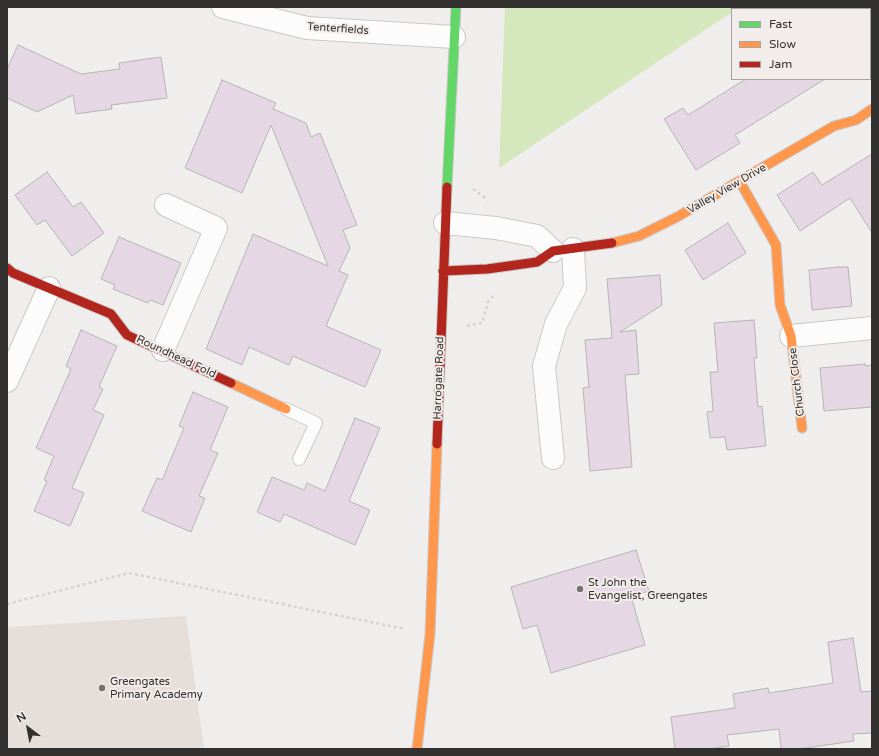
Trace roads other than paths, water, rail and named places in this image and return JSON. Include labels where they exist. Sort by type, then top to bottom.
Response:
[{"type":"main road","name":"Harrogate Road","points":[[417,749],[430,634],[443,271],[456,7]]},
{"type":"main road","name":"Valley View Drive","points":[[443,271],[487,269],[537,262],[563,250],[639,236],[740,182],[834,126],[856,120],[872,109]]},
{"type":"main road","name":"Church Close","points":[[740,182],[776,245],[780,305],[791,336],[802,428]]},
{"type":"main road","name":"Roundhead Fold","points":[[7,268],[13,273],[111,314],[127,335],[163,350],[286,410]]},
{"type":"street","name":"Tenterfields","points":[[223,7],[307,28],[454,37]]},
{"type":"street","points":[[163,350],[216,228],[166,205]]},
{"type":"street","points":[[445,223],[496,228],[537,236],[563,250],[575,288],[556,324],[544,366],[553,458]]},
{"type":"street","points":[[7,381],[49,288]]},
{"type":"street","name":"Church Close","points":[[791,336],[872,328]]},
{"type":"lane","points":[[286,410],[316,423],[299,459]]},
{"type":"place","name":"St John the Evangelist, Greengates","points":[[580,589]]},
{"type":"place","name":"Greengates Primary Academy","points":[[102,688]]}]
